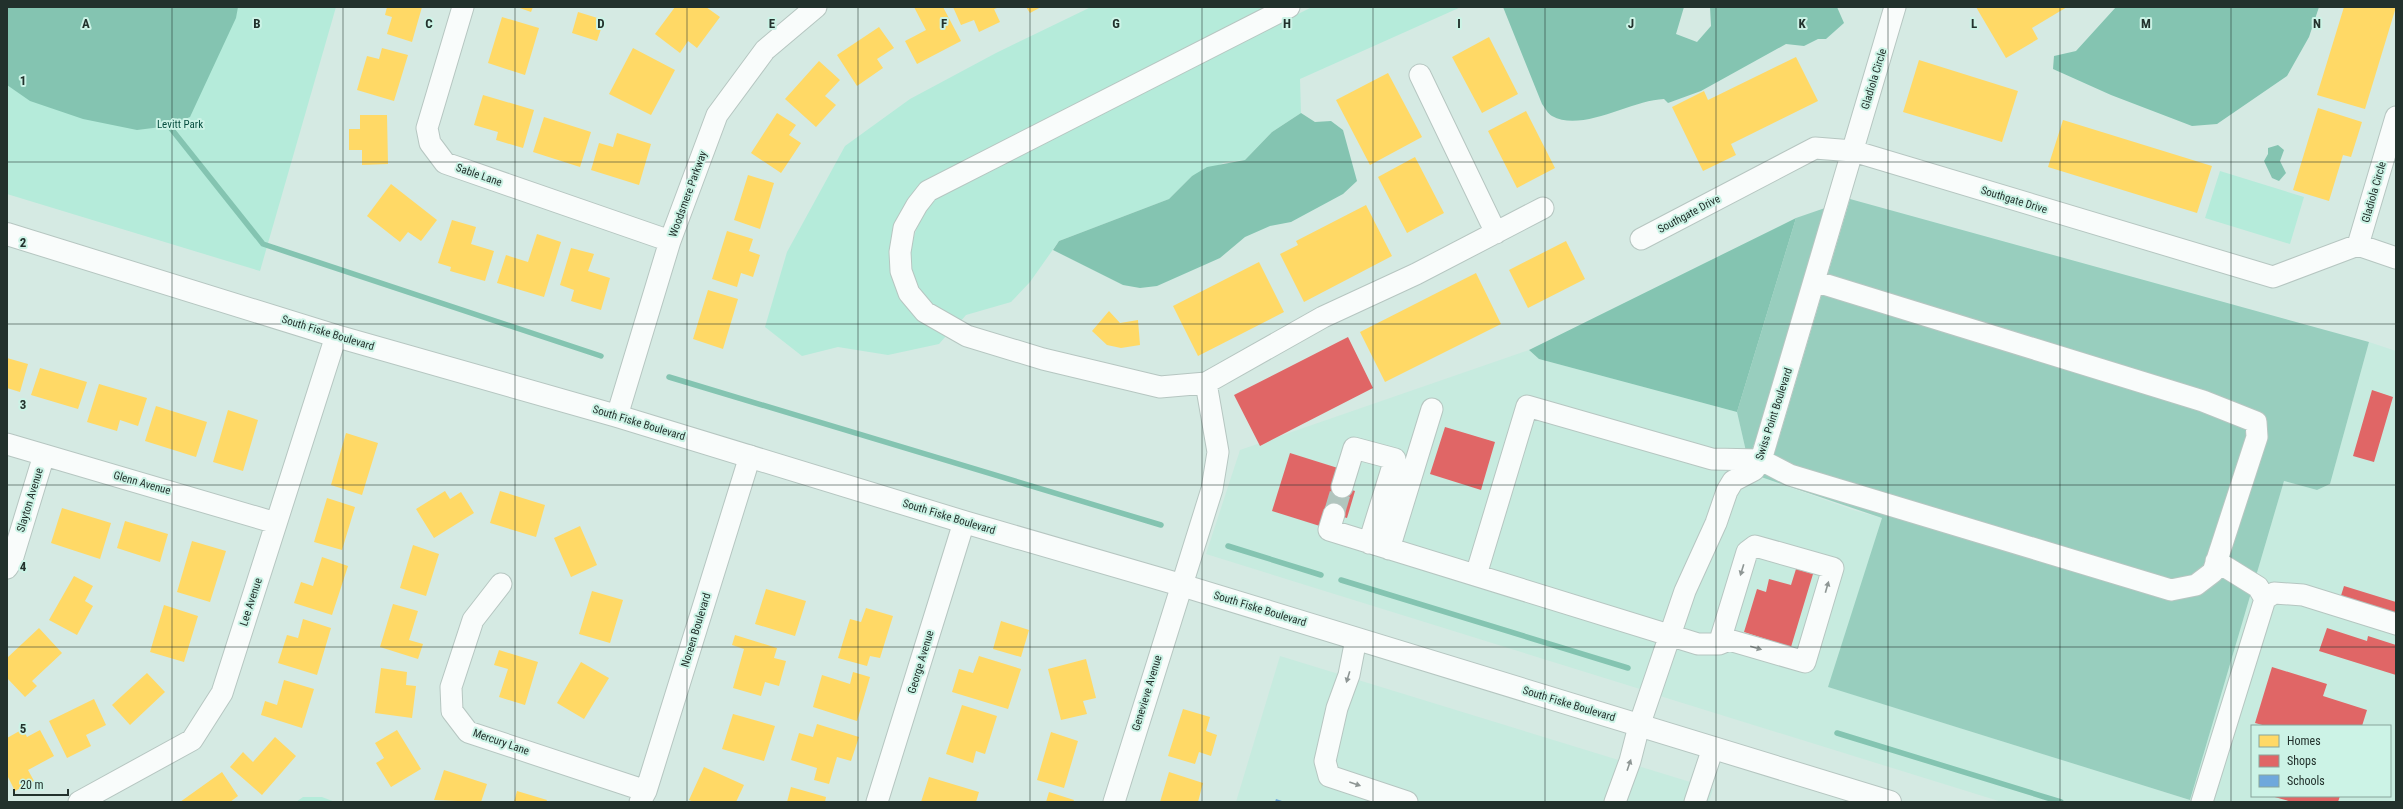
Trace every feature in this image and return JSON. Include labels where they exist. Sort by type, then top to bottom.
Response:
[{"type":"main road","name":"South Fiske Boulevard","points":[[7,234],[336,336],[617,416],[964,522],[1181,585],[1713,748],[1861,798],[1890,802]]},
{"type":"street","name":"Sable Lane","points":[[463,7],[427,128],[430,143],[444,163],[670,241]]},
{"type":"street","name":"Woodsmere Parkway","points":[[617,416],[670,241],[717,115],[765,50],[816,7]]},
{"type":"street","points":[[1289,7],[928,191],[917,204],[904,228],[900,258],[901,271],[909,293],[925,312],[967,336],[1043,359],[1160,387],[1206,384],[1323,317],[1416,274],[1543,208]]},
{"type":"street","name":"Gladiola Circle","points":[[1853,151],[1895,7]]},
{"type":"street","points":[[1420,76],[1496,233]]},
{"type":"street","name":"Gladiola Circle","points":[[2358,245],[2396,117]]},
{"type":"street","name":"Southgate Drive","points":[[1642,239],[1815,148],[1853,151],[2273,277],[2358,245]]},
{"type":"street","name":"Swiss Point Boulevard","points":[[1616,802],[1630,761],[1639,726],[1685,591],[1716,523],[1727,491],[1733,481],[1754,470],[1761,460],[1853,151]]},
{"type":"street","points":[[2358,245],[2396,258]]},
{"type":"street","points":[[1476,575],[1527,406],[1712,459],[1761,460],[1790,475],[2171,590],[2196,585],[2213,572],[2257,437],[2256,422],[2203,401],[1814,281]]},
{"type":"street","name":"Lee Avenue","points":[[78,802],[192,740],[222,693],[336,336]]},
{"type":"street","name":"Genevieve Avenue","points":[[1114,802],[1212,488],[1218,452],[1206,384]]},
{"type":"street","points":[[1389,549],[1432,409]]},
{"type":"street","name":"Glenn Avenue","points":[[7,444],[276,523]]},
{"type":"street","points":[[1342,487],[1354,448],[1395,458],[1369,542]]},
{"type":"street","name":"Slayton Avenue","points":[[7,568],[12,560],[44,454]]},
{"type":"street","name":"Noreen Boulevard","points":[[643,796],[750,456]]},
{"type":"street","points":[[1334,514],[1329,530],[1389,549],[1698,644],[1719,644],[1729,640],[1805,662],[1833,568],[1755,546],[1747,552],[1719,644]]},
{"type":"street","name":"George Avenue","points":[[877,802],[964,522]]},
{"type":"street","points":[[2216,561],[2258,587],[2265,599]]},
{"type":"street","name":"Mercury Lane","points":[[501,584],[473,620],[451,687],[452,711],[468,732],[643,796]]},
{"type":"street","points":[[2202,802],[2265,599],[2274,593],[2303,595],[2396,624]]},
{"type":"street","points":[[1356,639],[1349,675],[1337,708],[1325,761],[1330,776],[1408,802]]},
{"type":"street","points":[[1695,802],[1713,748]]},
{"type":"shaded area","points":[[7,7],[238,7],[236,18],[190,117],[169,126],[137,130],[83,119],[30,101],[7,85]]},
{"type":"shaded area","points":[[1503,7],[1684,7],[1676,34],[1697,42],[1711,26],[1710,7],[1837,7],[1844,23],[1826,39],[1818,39],[1804,46],[1786,44],[1701,91],[1668,103],[1664,99],[1651,101],[1578,121],[1564,120],[1552,116],[1542,104]]},
{"type":"shaded area","points":[[2116,7],[2319,7],[2309,37],[2287,76],[2217,124],[2192,126],[2111,95],[2053,69],[2054,56],[2076,51]]},
{"type":"shaded area","points":[[1301,113],[1315,122],[1331,121],[1343,130],[1357,181],[1343,194],[1291,222],[1270,226],[1245,237],[1220,258],[1157,286],[1140,288],[1123,285],[1053,250],[1059,241],[1169,199],[1192,176],[1207,167],[1245,160],[1272,132]]},
{"type":"shaded area","points":[[2278,145],[2284,150],[2280,161],[2286,173],[2279,181],[2272,178],[2264,161],[2268,154],[2268,148]]},
{"type":"shaded area","points":[[1850,199],[2369,342],[2330,484],[2317,490],[2284,481],[2190,800],[1828,687],[1882,518],[1761,477],[1771,463],[1780,435]]},
{"type":"shaded area","points":[[1825,208],[1760,429],[1748,460],[1737,412],[1796,218]]},
{"type":"shaded area","points":[[1796,218],[1737,412],[1539,359],[1529,350]]},
{"type":"shaded area","points":[[2369,342],[2396,351],[2396,802],[2002,802],[1660,696],[1695,595],[1726,527],[1736,496],[1741,489],[1761,477],[1853,510],[1882,518],[1829,687],[2190,800],[2284,481],[2317,490],[2330,484]]},
{"type":"shaded area","points":[[1529,350],[1539,359],[1737,412],[1748,460],[1724,476],[1717,487],[1706,520],[1676,587],[1640,689],[1206,554],[1240,450]]},
{"type":"shaded area","points":[[1280,656],[1713,789],[1709,802],[1236,802]]},
{"type":"green space","name":"Levitt Park","points":[[7,7],[336,7],[260,271],[7,194]]},
{"type":"green space","points":[[1091,7],[1268,7],[1083,100],[920,185],[905,206],[895,228],[890,249],[891,269],[896,288],[907,306],[924,322],[946,336],[939,344],[888,355],[838,347],[802,356],[765,327],[787,252],[845,146],[910,99],[996,53]]},
{"type":"green space","points":[[1312,7],[1461,7],[1300,79],[1301,113],[1272,132],[1245,160],[1226,162],[1192,176],[1169,199],[1059,241],[1030,282],[1011,302],[966,315],[960,322],[934,307],[921,292],[914,279],[911,265],[911,252],[919,224],[935,199],[1094,116]]},
{"type":"green space","points":[[2220,171],[2304,197],[2290,244],[2205,218]]},
{"type":"green space","points":[[303,797],[322,797],[335,802],[296,802]]},
{"type":"building: Homes","points":[[387,7],[422,7],[412,42],[387,34],[392,17],[385,15]]},
{"type":"building: Homes","points":[[517,7],[533,7],[531,12]]},
{"type":"building: Homes","points":[[675,7],[706,7],[720,17],[697,48],[688,41],[680,53],[655,34]]},
{"type":"building: Homes","points":[[914,7],[943,7],[961,41],[917,64],[905,41],[926,30]]},
{"type":"building: Homes","points":[[953,7],[1000,7],[994,9],[1000,22],[979,32],[974,20],[961,25]]},
{"type":"building: Homes","points":[[1026,7],[1041,7],[1030,13]]},
{"type":"building: Homes","points":[[1976,7],[2067,7],[2032,28],[2038,39],[2006,58]]},
{"type":"building: Homes","points":[[2344,7],[2396,7],[2365,109],[2317,95]]},
{"type":"building: Homes","points":[[578,12],[604,20],[597,41],[572,33]]},
{"type":"building: Homes","points":[[502,17],[539,28],[525,75],[488,63]]},
{"type":"building: Homes","points":[[879,27],[894,48],[877,59],[883,68],[857,86],[837,55]]},
{"type":"building: Homes","points":[[1489,37],[1518,94],[1482,113],[1452,57]]},
{"type":"building: Homes","points":[[382,48],[408,55],[394,101],[357,90],[367,56],[379,59]]},
{"type":"building: Homes","points":[[633,48],[675,70],[651,115],[609,94]]},
{"type":"building: Homes","points":[[1796,57],[1818,101],[1731,144],[1736,155],[1703,171],[1672,107],[1704,91],[1708,100]]},
{"type":"building: Homes","points":[[1919,60],[2018,91],[2002,142],[1903,112]]},
{"type":"building: Homes","points":[[819,61],[840,80],[825,96],[836,105],[816,127],[785,99]]},
{"type":"building: Homes","points":[[1388,73],[1422,137],[1370,165],[1336,100]]},
{"type":"building: Homes","points":[[483,95],[534,110],[523,148],[496,140],[498,132],[474,125]]},
{"type":"building: Homes","points":[[2318,108],[2362,122],[2351,157],[2343,155],[2329,201],[2293,190]]},
{"type":"building: Homes","points":[[1526,111],[1555,168],[1517,188],[1488,131]]},
{"type":"building: Homes","points":[[777,113],[796,125],[789,135],[801,143],[781,173],[751,153]]},
{"type":"building: Homes","points":[[360,115],[387,115],[388,164],[362,165],[362,150],[349,150],[349,129],[360,129]]},
{"type":"building: Homes","points":[[544,117],[591,132],[580,167],[533,152]]},
{"type":"building: Homes","points":[[2063,120],[2212,166],[2197,213],[2048,167]]},
{"type":"building: Homes","points":[[617,133],[651,144],[639,185],[591,170],[599,143],[613,147]]},
{"type":"building: Homes","points":[[1415,157],[1444,213],[1407,233],[1378,177]]},
{"type":"building: Homes","points":[[748,175],[774,183],[760,229],[734,220]]},
{"type":"building: Homes","points":[[391,184],[437,220],[421,241],[408,232],[400,242],[367,216]]},
{"type":"building: Homes","points":[[1366,205],[1392,256],[1304,302],[1280,254],[1298,245],[1296,241]]},
{"type":"building: Homes","points":[[452,220],[476,227],[471,244],[494,251],[485,281],[450,271],[451,267],[438,263]]},
{"type":"building: Homes","points":[[727,231],[753,239],[749,251],[760,255],[753,277],[741,273],[737,287],[712,279]]},
{"type":"building: Homes","points":[[537,234],[561,242],[544,297],[497,283],[506,255],[528,262]]},
{"type":"building: Homes","points":[[1566,241],[1585,279],[1528,308],[1509,270]]},
{"type":"building: Homes","points":[[571,248],[594,254],[588,271],[610,278],[601,310],[571,301],[574,290],[560,285]]},
{"type":"building: Homes","points":[[1259,262],[1284,312],[1198,356],[1173,306]]},
{"type":"building: Homes","points":[[1476,273],[1501,324],[1385,382],[1360,332]]},
{"type":"building: Homes","points":[[708,290],[738,299],[723,349],[693,339]]},
{"type":"building: Homes","points":[[1109,311],[1120,323],[1138,320],[1140,345],[1121,348],[1107,345],[1092,331]]},
{"type":"building: Homes","points":[[7,358],[28,364],[20,392],[7,388]]},
{"type":"building: Homes","points":[[40,368],[87,382],[78,409],[31,395]]},
{"type":"building: Homes","points":[[99,384],[147,398],[138,426],[120,420],[117,431],[87,422]]},
{"type":"building: Homes","points":[[156,406],[207,422],[196,457],[145,441]]},
{"type":"building: Homes","points":[[228,410],[258,420],[243,471],[213,462]]},
{"type":"building: Homes","points":[[346,433],[378,443],[362,495],[331,485]]},
{"type":"building: Homes","points":[[445,491],[450,499],[461,492],[474,513],[434,538],[416,509]]},
{"type":"building: Homes","points":[[500,491],[545,505],[536,537],[490,523]]},
{"type":"building: Homes","points":[[327,498],[355,507],[342,550],[314,542]]},
{"type":"building: Homes","points":[[62,508],[111,523],[100,559],[51,543]]},
{"type":"building: Homes","points":[[125,521],[168,534],[160,562],[117,548]]},
{"type":"building: Homes","points":[[580,526],[597,565],[571,577],[554,538]]},
{"type":"building: Homes","points":[[192,541],[226,551],[210,602],[177,592]]},
{"type":"building: Homes","points":[[413,545],[439,554],[426,596],[400,588]]},
{"type":"building: Homes","points":[[322,557],[348,566],[332,615],[294,603],[301,582],[313,586]]},
{"type":"building: Homes","points":[[74,576],[93,586],[85,601],[93,606],[77,635],[49,620]]},
{"type":"building: Homes","points":[[766,589],[806,601],[795,636],[755,624]]},
{"type":"building: Homes","points":[[592,591],[623,600],[610,643],[579,634]]},
{"type":"building: Homes","points":[[393,604],[418,611],[409,640],[423,644],[418,659],[380,647]]},
{"type":"building: Homes","points":[[164,605],[198,616],[184,662],[150,652]]},
{"type":"building: Homes","points":[[866,608],[893,616],[880,658],[870,656],[867,666],[838,658],[850,619],[861,622]]},
{"type":"building: Homes","points":[[303,619],[331,628],[317,675],[278,663],[287,635],[298,638]]},
{"type":"building: Homes","points":[[1001,621],[1029,630],[1021,657],[993,649]]},
{"type":"building: Homes","points":[[39,628],[62,653],[32,681],[37,686],[25,697],[7,678],[7,658]]},
{"type":"building: Homes","points":[[735,635],[777,648],[774,658],[786,661],[779,686],[765,682],[761,696],[733,688],[744,649],[732,645]]},
{"type":"building: Homes","points":[[499,650],[538,662],[525,705],[499,697],[508,669],[494,665]]},
{"type":"building: Homes","points":[[979,656],[1021,669],[1008,709],[952,692],[959,669],[973,673]]},
{"type":"building: Homes","points":[[1086,659],[1096,698],[1083,701],[1087,714],[1061,720],[1048,669]]},
{"type":"building: Homes","points":[[581,662],[609,678],[584,719],[557,703]]},
{"type":"building: Homes","points":[[381,668],[407,672],[406,685],[416,686],[412,718],[375,713]]},
{"type":"building: Homes","points":[[853,672],[870,677],[857,721],[813,707],[822,675],[850,684]]},
{"type":"building: Homes","points":[[147,673],[165,692],[130,725],[112,705]]},
{"type":"building: Homes","points":[[284,680],[314,689],[302,728],[261,715],[265,701],[277,705]]},
{"type":"building: Homes","points":[[94,699],[106,725],[86,735],[91,746],[67,758],[49,721]]},
{"type":"building: Homes","points":[[962,705],[997,716],[985,754],[976,751],[973,763],[946,754]]},
{"type":"building: Homes","points":[[1183,709],[1210,717],[1206,731],[1217,735],[1211,756],[1199,752],[1195,764],[1168,756]]},
{"type":"building: Homes","points":[[733,714],[775,726],[764,761],[722,749]]},
{"type":"building: Homes","points":[[817,724],[859,737],[851,761],[837,757],[829,784],[814,780],[817,768],[791,760],[799,733],[813,737]]},
{"type":"building: Homes","points":[[23,729],[27,737],[40,730],[54,756],[28,770],[34,781],[15,791],[7,775],[7,738]]},
{"type":"building: Homes","points":[[397,730],[421,769],[391,787],[376,763],[384,758],[375,743]]},
{"type":"building: Homes","points":[[1051,732],[1078,741],[1064,788],[1037,780]]},
{"type":"building: Homes","points":[[275,737],[296,756],[262,795],[230,767],[243,752],[253,762]]},
{"type":"building: Homes","points":[[704,767],[744,785],[736,802],[694,802],[689,800]]},
{"type":"building: Homes","points":[[444,770],[487,784],[481,802],[434,800]]},
{"type":"building: Homes","points":[[222,772],[238,796],[230,802],[180,802]]},
{"type":"building: Homes","points":[[1169,772],[1203,783],[1198,802],[1160,802]]},
{"type":"building: Homes","points":[[929,777],[979,792],[976,802],[921,802]]},
{"type":"building: Homes","points":[[791,787],[826,797],[825,802],[787,802]]},
{"type":"building: Homes","points":[[517,791],[547,800],[546,802],[514,802]]},
{"type":"building: Homes","points":[[1049,792],[1074,800],[1073,802],[1046,802]]},
{"type":"building: Shops","points":[[1348,337],[1373,388],[1260,446],[1234,395]]},
{"type":"building: Shops","points":[[2372,390],[2393,397],[2374,462],[2353,456]]},
{"type":"building: Shops","points":[[1445,427],[1495,442],[1481,490],[1430,474]]},
{"type":"building: Shops","points":[[1290,453],[1341,469],[1336,485],[1355,491],[1347,518],[1327,512],[1323,527],[1272,511]]},
{"type":"building: Shops","points":[[1796,569],[1813,574],[1791,647],[1744,632],[1757,589],[1766,592],[1769,579],[1791,585]]},
{"type":"building: Shops","points":[[2344,586],[2396,602],[2396,620],[2339,602]]},
{"type":"building: Shops","points":[[2327,628],[2367,641],[2368,636],[2396,645],[2396,675],[2319,651]]},
{"type":"building: Shops","points":[[2272,667],[2327,684],[2323,696],[2367,710],[2362,725],[2262,725],[2255,723]]},
{"type":"building: Shops","points":[[2274,797],[2340,797],[2338,802],[2292,802]]},
{"type":"building: Schools","points":[[1276,799],[1285,802],[1275,802]]},
{"type":"waterway","points":[[169,126],[263,244],[601,356]]},
{"type":"waterway","points":[[669,377],[1161,525]]},
{"type":"waterway","points":[[1228,546],[1321,575]]},
{"type":"waterway","points":[[1341,580],[1628,668]]},
{"type":"waterway","points":[[1837,733],[2061,802]]},
{"type":"tunnel","points":[[1334,514],[1342,487]]}]
